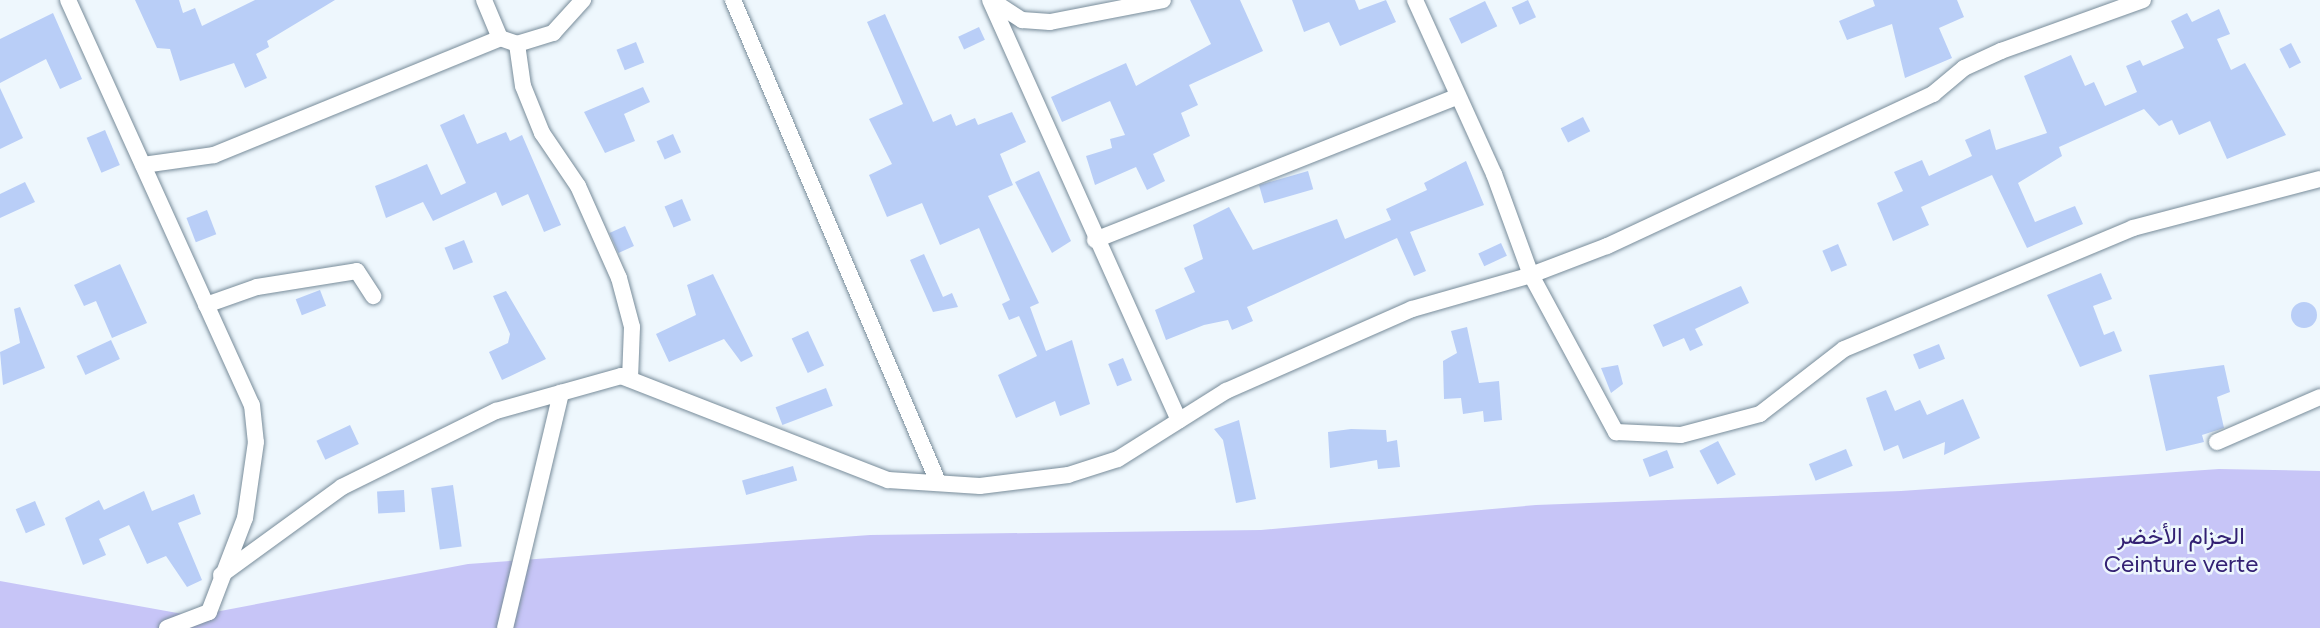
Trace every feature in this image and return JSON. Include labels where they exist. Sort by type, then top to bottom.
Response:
[{"type":"street","points":[[68,0],[252,405],[256,442],[244,518],[209,612],[167,628]]},
{"type":"street","points":[[484,0],[500,38]]},
{"type":"street","points":[[733,0],[938,482]]},
{"type":"street","points":[[991,0],[1095,240],[1179,421]]},
{"type":"street","points":[[991,0],[1022,20],[1049,22],[1163,0]]},
{"type":"street","points":[[1415,0],[1456,97],[1494,174],[1531,275],[1616,432],[1681,435],[1760,414],[1843,349],[2133,228],[2320,179]]},
{"type":"street","points":[[221,575],[342,487],[496,411],[561,393],[630,379],[828,461],[888,480],[980,486],[1068,475],[1118,459],[1226,391],[1412,309],[1531,275],[1607,246],[1933,94],[1964,68],[2001,51],[2143,0]]},
{"type":"street","points":[[143,165],[214,155],[500,38],[517,44],[553,33],[582,2]]},
{"type":"street","points":[[517,44],[523,86],[542,133],[578,186],[619,278],[632,327],[630,379]]},
{"type":"street","points":[[1095,240],[1456,97]]},
{"type":"street","points":[[206,305],[257,287],[357,271],[373,296]]},
{"type":"street","points":[[505,628],[561,393]]},
{"type":"street","points":[[2217,442],[2320,397]]},
{"type":"green space","name":"الحزام الأخضر Ceinture verte","points":[[2219,469],[2320,471],[2320,628],[0,628],[0,581],[194,616],[468,564],[870,535],[1261,530],[1536,505],[1901,491]]},
{"type":"building","points":[[135,0],[179,0],[183,13],[195,8],[202,26],[255,0],[335,0],[267,41],[269,47],[256,54],[267,78],[245,88],[234,63],[180,81],[170,49],[157,48]]},
{"type":"building","points":[[1190,0],[1240,0],[1263,51],[1189,85],[1198,105],[1181,113],[1190,136],[1153,154],[1165,181],[1147,190],[1136,167],[1095,185],[1086,156],[1112,148],[1110,139],[1125,135],[1110,101],[1062,122],[1051,97],[1126,63],[1136,86],[1211,44]]},
{"type":"building","points":[[1292,0],[1355,0],[1359,10],[1386,0],[1396,22],[1340,46],[1329,22],[1304,32]]},
{"type":"building","points":[[1528,0],[1536,17],[1520,25],[1512,8]]},
{"type":"building","points":[[1873,0],[1957,0],[1964,17],[1939,28],[1952,58],[1905,78],[1892,24],[1847,40],[1839,21],[1875,6]]},
{"type":"building","points":[[1485,1],[1497,26],[1461,44],[1449,19]]},
{"type":"building","points":[[2219,9],[2230,34],[2217,39],[2231,70],[2245,63],[2286,135],[2227,159],[2210,121],[2179,135],[2172,120],[2159,126],[2144,109],[2059,147],[2062,156],[2018,183],[2035,222],[2075,206],[2083,224],[2027,248],[1992,175],[1921,207],[1929,225],[1893,241],[1877,203],[1903,191],[1894,172],[1922,160],[1929,176],[1972,156],[1965,140],[1990,129],[1996,150],[2047,133],[2024,76],[2071,55],[2085,86],[2094,82],[2105,106],[2137,92],[2126,66],[2140,60],[2143,66],[2184,48],[2171,21],[2187,13],[2192,22]]},
{"type":"building","points":[[53,13],[82,79],[60,89],[46,59],[0,83],[0,39]]},
{"type":"building","points":[[885,14],[933,122],[951,114],[956,126],[975,118],[978,125],[1012,112],[1026,142],[1000,154],[1013,185],[988,196],[1039,303],[1030,307],[1046,351],[1072,340],[1090,404],[1060,416],[1055,401],[1016,418],[998,375],[1037,356],[1019,316],[1009,320],[1002,304],[1010,300],[979,228],[940,245],[922,203],[887,217],[869,175],[892,164],[869,119],[903,104],[867,22]]},
{"type":"building","points":[[979,27],[985,40],[964,49],[958,37]]},
{"type":"building","points":[[636,42],[644,62],[625,70],[617,50]]},
{"type":"building","points":[[2291,43],[2301,63],[2289,69],[2279,49]]},
{"type":"building","points":[[643,87],[650,102],[624,114],[635,141],[605,153],[584,112]]},
{"type":"building","points":[[0,88],[23,138],[0,149]]},
{"type":"building","points":[[464,114],[477,144],[506,132],[510,141],[522,135],[561,225],[544,232],[528,194],[502,206],[496,192],[433,221],[423,202],[386,218],[375,186],[427,164],[441,195],[466,183],[440,125]]},
{"type":"building","points":[[1583,117],[1590,131],[1568,143],[1561,128]]},
{"type":"building","points":[[105,130],[120,165],[101,173],[87,138]]},
{"type":"building","points":[[673,134],[681,152],[665,160],[657,141]]},
{"type":"building","points":[[1466,161],[1484,205],[1410,232],[1426,271],[1414,276],[1397,238],[1247,307],[1253,321],[1232,330],[1228,320],[1204,325],[1166,340],[1155,310],[1195,292],[1184,268],[1203,259],[1193,225],[1229,207],[1253,250],[1337,219],[1345,239],[1391,220],[1386,209],[1427,190],[1424,183]]},
{"type":"building","points":[[1039,171],[1071,241],[1052,253],[1015,182]]},
{"type":"building","points":[[1308,171],[1313,189],[1264,203],[1259,185]]},
{"type":"building","points":[[25,182],[35,202],[0,218],[0,194]]},
{"type":"building","points":[[682,199],[691,220],[673,228],[665,206]]},
{"type":"building","points":[[207,210],[216,234],[196,242],[186,218]]},
{"type":"building","points":[[625,226],[634,246],[618,253],[609,233]]},
{"type":"building","points":[[464,240],[473,262],[454,270],[445,248]]},
{"type":"building","points":[[1501,243],[1507,256],[1484,266],[1478,254]]},
{"type":"building","points":[[1838,244],[1847,265],[1831,272],[1822,251]]},
{"type":"building","points":[[924,254],[943,297],[952,293],[958,307],[933,312],[910,260]]},
{"type":"building","points":[[120,264],[147,323],[112,338],[96,301],[84,306],[74,285]]},
{"type":"building","points":[[2101,273],[2112,299],[2093,306],[2104,335],[2114,331],[2122,351],[2080,367],[2047,295]]},
{"type":"building","points":[[713,274],[753,356],[741,362],[724,339],[669,362],[656,334],[696,315],[687,285]]},
{"type":"building","points":[[1741,286],[1749,303],[1695,329],[1703,345],[1690,351],[1684,338],[1663,347],[1653,325]]},
{"type":"building","points":[[320,290],[326,306],[302,315],[296,299]]},
{"type":"building","points":[[506,291],[546,359],[502,380],[489,352],[508,343],[510,334],[493,296]]},
{"type":"building","points":[[2304,302],[2313,306],[2317,315],[2313,324],[2304,328],[2295,324],[2291,315],[2295,306]]},
{"type":"building","points":[[20,307],[45,368],[3,385],[0,352],[20,343],[14,309]]},
{"type":"building","points":[[1467,327],[1479,383],[1499,381],[1502,420],[1484,422],[1483,411],[1463,414],[1461,398],[1444,399],[1443,361],[1457,353],[1451,331]]},
{"type":"building","points":[[808,331],[824,365],[808,373],[792,339]]},
{"type":"building","points":[[111,340],[120,359],[85,375],[77,356]]},
{"type":"building","points":[[1939,344],[1945,359],[1919,369],[1913,354]]},
{"type":"building","points":[[1123,358],[1132,380],[1117,386],[1108,364]]},
{"type":"building","points":[[1618,365],[1623,384],[1611,393],[1601,368]]},
{"type":"building","points":[[2224,365],[2230,392],[2217,397],[2224,428],[2202,435],[2204,442],[2166,451],[2149,375]]},
{"type":"building","points":[[826,388],[833,406],[782,425],[776,407]]},
{"type":"building","points":[[1886,390],[1895,411],[1920,400],[1927,415],[1963,399],[1980,438],[1944,455],[1945,442],[1903,459],[1898,445],[1884,451],[1866,398]]},
{"type":"building","points":[[1239,420],[1256,499],[1236,503],[1223,440],[1214,429]]},
{"type":"building","points":[[350,425],[359,444],[325,460],[316,441]]},
{"type":"building","points":[[1351,429],[1386,430],[1387,442],[1397,440],[1400,467],[1378,469],[1377,460],[1330,468],[1328,432]]},
{"type":"building","points":[[1718,441],[1736,475],[1717,484],[1699,451]]},
{"type":"building","points":[[1846,449],[1853,466],[1816,481],[1809,464]]},
{"type":"building","points":[[1667,450],[1674,468],[1650,477],[1643,459]]},
{"type":"building","points":[[793,466],[797,480],[746,495],[742,481]]},
{"type":"building","points":[[453,485],[462,546],[440,549],[431,488]]},
{"type":"building","points":[[404,490],[405,512],[378,513],[377,491]]},
{"type":"building","points":[[144,491],[152,511],[194,494],[201,514],[178,523],[202,580],[187,587],[166,556],[147,564],[129,525],[99,539],[106,555],[83,565],[65,518],[99,500],[104,510]]},
{"type":"building","points":[[35,501],[45,525],[26,533],[16,509]]}]
